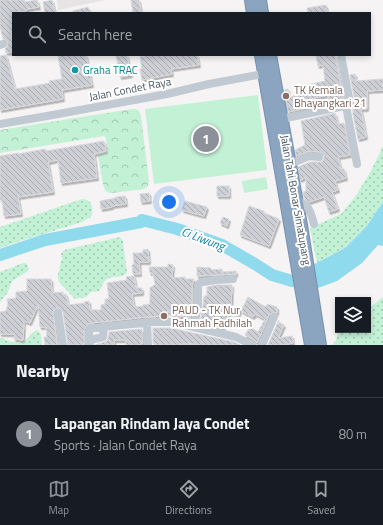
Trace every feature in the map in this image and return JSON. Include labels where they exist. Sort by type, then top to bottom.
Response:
[{"type":"highway","points":[[251,0],[253,12]]},
{"type":"highway","points":[[260,0],[262,12]]},
{"type":"highway","name":"Jalan Tahi Bonar Simatupang","points":[[261,56],[269,73],[290,164],[297,200],[296,227]]},
{"type":"highway","name":"Jalan Tahi Bonar Simatupang","points":[[269,73],[270,56]]},
{"type":"highway","name":"Jalan Tahi Bonar Simatupang","points":[[280,119],[311,316],[320,345]]},
{"type":"highway","name":"Jalan Tahi Bonar Simatupang","points":[[311,316],[311,345]]},
{"type":"street","points":[[280,119],[349,105],[350,103],[341,56]]},
{"type":"street","name":"Jalan Condet Raya","points":[[0,124],[167,94],[209,84],[269,73]]},
{"type":"street","points":[[346,106],[357,164]]},
{"type":"street","points":[[290,164],[309,156],[319,157]]},
{"type":"street","points":[[297,200],[309,209],[314,224]]},
{"type":"street","points":[[194,327],[198,305],[198,286],[200,283],[233,279]]},
{"type":"street","points":[[58,313],[62,345]]},
{"type":"street","points":[[262,345],[274,317]]},
{"type":"street","points":[[104,326],[103,337],[90,342],[89,332],[91,328],[104,326],[162,321],[236,336],[252,345]]},
{"type":"street","points":[[147,322],[148,345]]},
{"type":"shaded area","points":[[57,0],[106,0],[58,10]]},
{"type":"green space","points":[[258,95],[267,170],[154,184],[145,109]]},
{"type":"green space","points":[[132,109],[139,111],[141,116],[149,182],[147,187],[144,189],[112,193],[108,193],[106,191],[103,185],[98,157],[99,155],[106,154],[108,152],[106,138],[104,136],[0,153],[0,130]]},
{"type":"green space","points":[[383,146],[383,202],[366,227],[345,248],[317,263],[310,228],[341,214],[355,197],[371,171]]},
{"type":"green space","points":[[266,177],[268,189],[244,193],[242,181]]},
{"type":"green space","points":[[82,199],[88,201],[92,205],[91,217],[82,222],[0,248],[0,227]]},
{"type":"green space","points":[[120,237],[123,241],[127,272],[123,276],[112,277],[106,280],[99,291],[91,292],[86,297],[75,299],[59,282],[58,274],[62,259],[61,254],[64,250]]},
{"type":"green space","points":[[26,263],[29,269],[28,271],[12,281],[8,292],[0,302],[0,272]]},
{"type":"green space","points":[[383,297],[383,345],[332,345],[336,340],[338,333],[371,333],[371,307]]},
{"type":"green space","points":[[38,330],[41,335],[42,345],[0,345],[0,338],[20,343],[25,341],[33,332]]},
{"type":"water","points":[[383,202],[383,246],[378,245],[362,263],[337,281],[318,288],[296,291],[291,270],[317,263],[345,248],[366,227]]},
{"type":"building","points":[[0,0],[24,0],[25,2],[37,0],[39,7],[27,9],[22,12],[12,12],[12,52],[6,53],[5,49],[8,43],[3,39],[0,26]]},
{"type":"building","points":[[52,0],[55,12],[45,12],[43,2]]},
{"type":"building","points":[[131,0],[139,0],[141,12],[133,12]]},
{"type":"building","points":[[326,5],[327,12],[308,12],[307,8]]},
{"type":"building","points":[[88,7],[90,12],[73,12]]},
{"type":"building","points":[[6,55],[15,89],[50,83],[49,81],[62,79],[58,56],[86,56],[92,85],[62,90],[63,99],[0,110],[0,56]]},
{"type":"building","points":[[116,56],[127,56],[131,75],[120,77]]},
{"type":"building","points":[[197,56],[199,65],[171,69],[172,74],[142,80],[140,57]]},
{"type":"building","points":[[316,56],[335,56],[343,101],[329,103],[328,95],[309,99],[310,107],[288,112],[284,90],[288,89],[289,97],[309,93],[307,85],[325,81],[323,65],[318,66]]},
{"type":"building","points":[[355,74],[356,81],[383,79],[383,90],[367,91],[367,109],[361,109],[366,137],[358,139],[353,114],[355,102],[350,75]]},
{"type":"building","points":[[335,113],[338,124],[344,123],[350,155],[338,157],[341,169],[344,169],[346,178],[335,181],[338,190],[332,192],[338,209],[329,212],[324,197],[309,202],[304,197],[303,192],[306,191],[306,177],[300,180],[298,167],[310,162],[322,162],[324,154],[309,151],[296,156],[295,150],[305,145],[301,121]]},
{"type":"building","points":[[104,141],[106,151],[94,154],[97,178],[61,183],[58,160],[48,162],[53,192],[18,197],[21,214],[4,216],[2,200],[0,200],[0,156],[45,149],[46,151]]},
{"type":"building","points":[[217,186],[229,186],[229,196],[217,196]]},
{"type":"building","points":[[149,193],[150,201],[141,202],[140,194]]},
{"type":"building","points":[[125,196],[126,204],[101,209],[100,201]]},
{"type":"building","points":[[185,201],[207,207],[204,216],[182,210]]},
{"type":"building","points":[[249,206],[264,211],[264,213],[279,219],[269,246],[240,235]]},
{"type":"building","points":[[223,217],[229,219],[227,226],[220,223]]},
{"type":"building","points":[[148,249],[149,262],[139,262],[140,274],[133,274],[133,253],[143,253],[143,250]]},
{"type":"building","points":[[168,264],[173,265],[172,278],[185,277],[185,279],[194,279],[192,286],[190,319],[181,316],[180,318],[167,311],[167,316],[90,323],[84,330],[84,345],[68,345],[63,312],[60,308],[57,308],[53,311],[53,313],[57,345],[45,345],[44,337],[47,337],[46,327],[40,327],[38,304],[30,323],[24,321],[23,340],[14,339],[15,334],[0,334],[0,312],[6,311],[8,304],[7,299],[16,298],[16,292],[27,291],[27,279],[51,279],[52,293],[63,292],[63,295],[66,294],[68,305],[85,303],[84,302],[89,301],[90,310],[101,310],[101,305],[105,304],[105,299],[109,299],[107,283],[127,280],[126,277],[134,276],[136,288],[142,288],[142,293],[132,294],[134,307],[150,304],[150,287],[155,285],[153,273],[150,273],[149,267],[168,267]]},
{"type":"building","points":[[197,267],[211,268],[211,270],[222,269],[222,272],[236,271],[236,275],[197,276]]},
{"type":"building","points":[[216,285],[232,285],[231,306],[240,307],[239,314],[229,313],[223,328],[200,323],[204,296],[207,296],[207,287]]},
{"type":"building","points":[[248,297],[266,307],[267,304],[277,307],[277,313],[273,312],[269,315],[257,343],[245,335],[250,327],[258,332],[265,319],[255,314],[253,317],[241,311]]},
{"type":"building","points":[[278,322],[284,325],[278,338],[292,336],[293,343],[268,345]]},
{"type":"building","points":[[153,328],[171,328],[234,342],[240,345],[155,345],[153,344]]},
{"type":"building","points":[[142,329],[142,344],[140,345],[126,345],[126,340],[114,340],[114,345],[95,345],[107,341],[109,332]]},
{"type":"waterway","name":"Ci Liwung","points":[[0,255],[45,240],[141,222],[142,220],[177,229],[222,245],[272,275],[292,281],[310,279]]},
{"type":"place","name":"Graha TRAC","points":[[75,70]]},
{"type":"place","name":"TK Kemala Bhayangkari 21","points":[[286,96]]},
{"type":"place","name":"Lapangan Rindam Jaya Condet","points":[[206,139]]},
{"type":"place","name":"PAUD - TK Nur Rahmah Fadhilah","points":[[164,316]]}]
